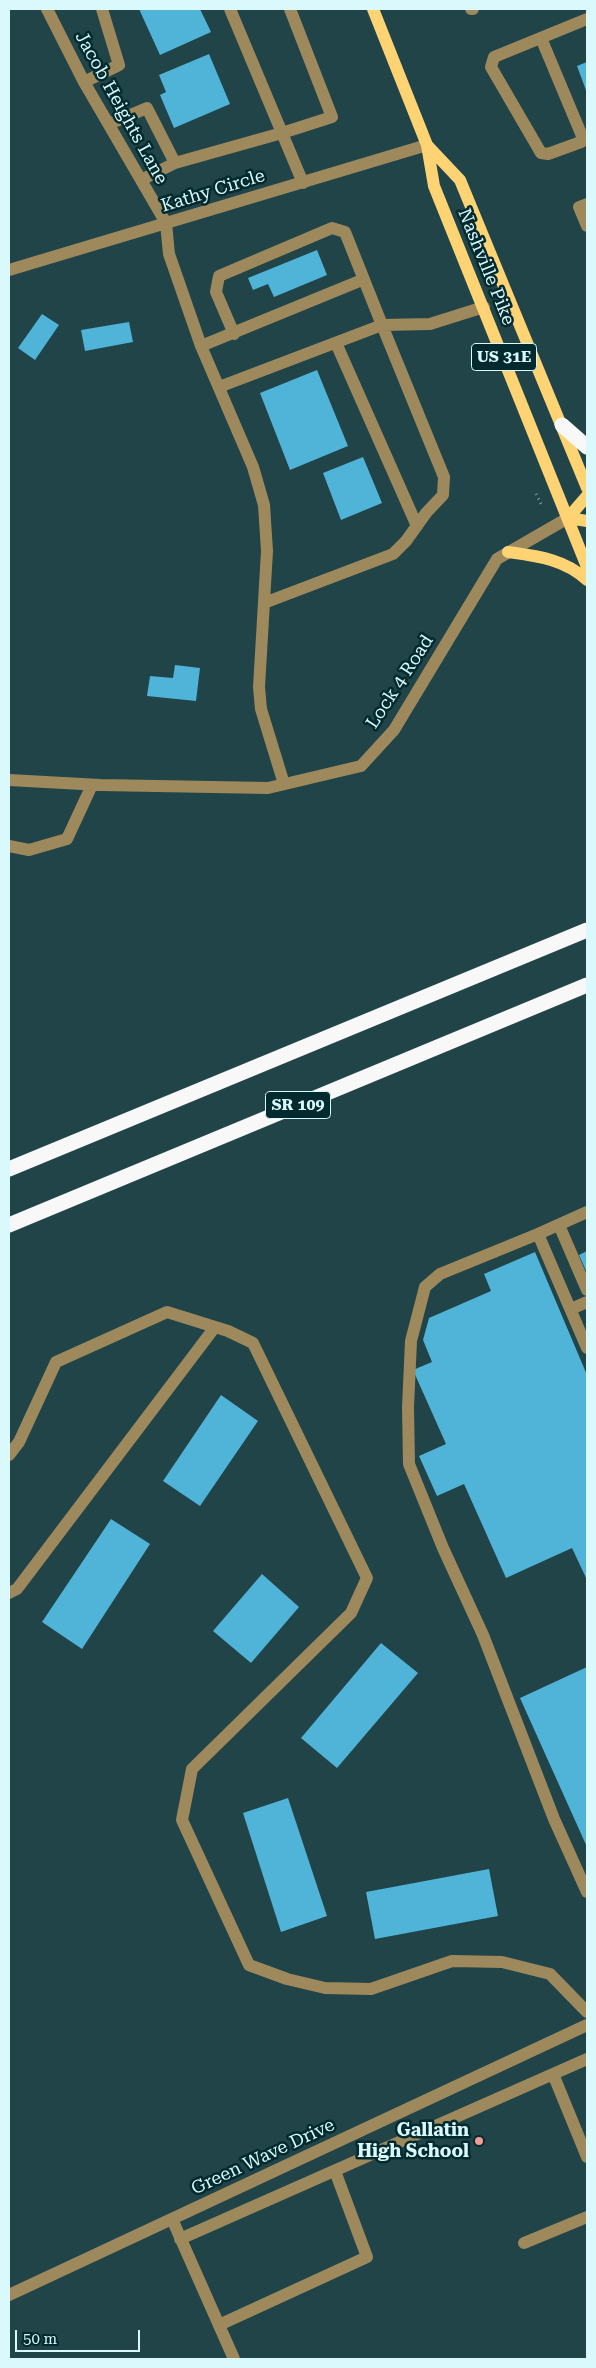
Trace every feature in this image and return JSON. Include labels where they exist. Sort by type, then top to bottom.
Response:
[{"type":"highway","points":[[562,425],[587,448]]},
{"type":"highway","points":[[9,1169],[587,930]]},
{"type":"highway","name":"SR 109","points":[[9,1225],[587,985]]},
{"type":"main road","name":"Nashville Pike","points":[[374,9],[427,145],[434,186],[587,567]]},
{"type":"main road","name":"Nashville Pike","points":[[427,145],[460,180],[587,488]]},
{"type":"main road","points":[[568,518],[587,496]]},
{"type":"main road","points":[[568,518],[587,521]]},
{"type":"main road","points":[[508,552],[545,556],[577,570],[587,580]]},
{"type":"street","name":"Jacob Heights Lane","points":[[47,9],[84,82],[166,223]]},
{"type":"street","points":[[84,82],[119,65],[102,9]]},
{"type":"street","points":[[230,9],[303,182]]},
{"type":"street","points":[[142,180],[175,163],[332,117],[290,9]]},
{"type":"street","points":[[541,38],[584,143],[548,154],[541,153],[491,67],[494,57],[587,19]]},
{"type":"street","points":[[109,124],[147,108],[175,163]]},
{"type":"street","name":"Kathy Circle","points":[[9,270],[427,145]]},
{"type":"street","points":[[587,204],[579,207],[587,226]]},
{"type":"street","points":[[166,223],[169,254],[201,346],[253,467],[264,505],[267,552],[259,687],[261,710],[284,784]]},
{"type":"street","points":[[234,334],[216,292],[219,276],[332,228],[345,232],[362,280],[444,477],[443,495],[393,554],[264,603]]},
{"type":"street","points":[[201,346],[362,280]]},
{"type":"street","points":[[219,387],[382,325],[430,324],[484,307]]},
{"type":"street","points":[[336,342],[417,526]]},
{"type":"street","name":"Lock 4 Road","points":[[9,780],[92,785],[268,788],[360,766],[394,730],[497,559],[568,518]]},
{"type":"street","points":[[9,846],[29,850],[66,839],[92,785]]},
{"type":"street","points":[[587,1212],[440,1274],[425,1287],[410,1341],[408,1407],[409,1464],[443,1548],[484,1635],[554,1818],[587,1892]]},
{"type":"street","points":[[558,1225],[587,1290]]},
{"type":"street","points":[[538,1234],[571,1309],[584,1330],[587,1348]]},
{"type":"street","points":[[571,1309],[587,1302]]},
{"type":"street","points":[[9,1455],[19,1442],[56,1362],[167,1312],[215,1327],[253,1343],[367,1578],[351,1614],[192,1769],[182,1820],[248,1965],[287,1979],[326,1988],[372,1989],[452,1961],[502,1962],[550,1974],[587,2012]]},
{"type":"street","points":[[9,1593],[17,1589],[215,1327]]},
{"type":"street","name":"Green Wave Drive","points":[[9,2295],[587,2025]]},
{"type":"street","points":[[180,2239],[587,2059]]},
{"type":"street","points":[[553,2074],[587,2157]]},
{"type":"street","points":[[219,2325],[367,2257],[335,2171]]},
{"type":"street","points":[[524,2243],[587,2217]]},
{"type":"street","points":[[172,2219],[234,2359]]},
{"type":"path","points":[[536,494],[542,506]]},
{"type":"building","points":[[139,9],[200,9],[211,32],[160,55]]},
{"type":"building","points":[[209,54],[230,104],[174,128],[160,95],[166,92],[159,75]]},
{"type":"building","points":[[587,62],[587,93],[577,66]]},
{"type":"building","points":[[317,250],[327,275],[274,297],[268,284],[253,290],[248,278]]},
{"type":"building","points":[[42,314],[59,325],[35,360],[18,348]]},
{"type":"building","points":[[129,322],[133,342],[85,351],[81,330]]},
{"type":"building","points":[[317,370],[348,446],[290,470],[260,393]]},
{"type":"building","points":[[363,457],[382,503],[341,520],[323,473]]},
{"type":"building","points":[[175,665],[200,668],[196,701],[147,696],[150,676],[173,678]]},
{"type":"building","points":[[587,1251],[587,1273],[579,1255]]},
{"type":"building","points":[[535,1252],[587,1375],[587,1580],[572,1548],[506,1578],[464,1484],[437,1496],[419,1456],[446,1444],[413,1370],[432,1362],[423,1340],[429,1318],[491,1291],[484,1274]]},
{"type":"building","points":[[221,1395],[258,1421],[200,1506],[163,1481]]},
{"type":"building","points":[[111,1519],[150,1544],[82,1649],[42,1622]]},
{"type":"building","points":[[262,1574],[299,1607],[251,1663],[213,1631]]},
{"type":"building","points":[[381,1643],[418,1673],[337,1768],[301,1738]]},
{"type":"building","points":[[587,1667],[587,1847],[520,1698]]},
{"type":"building","points":[[288,1798],[327,1916],[281,1932],[243,1813]]},
{"type":"building","points":[[489,1869],[498,1916],[375,1939],[366,1892]]},
{"type":"place","name":"Gallatin High School","points":[[479,2141]]}]
